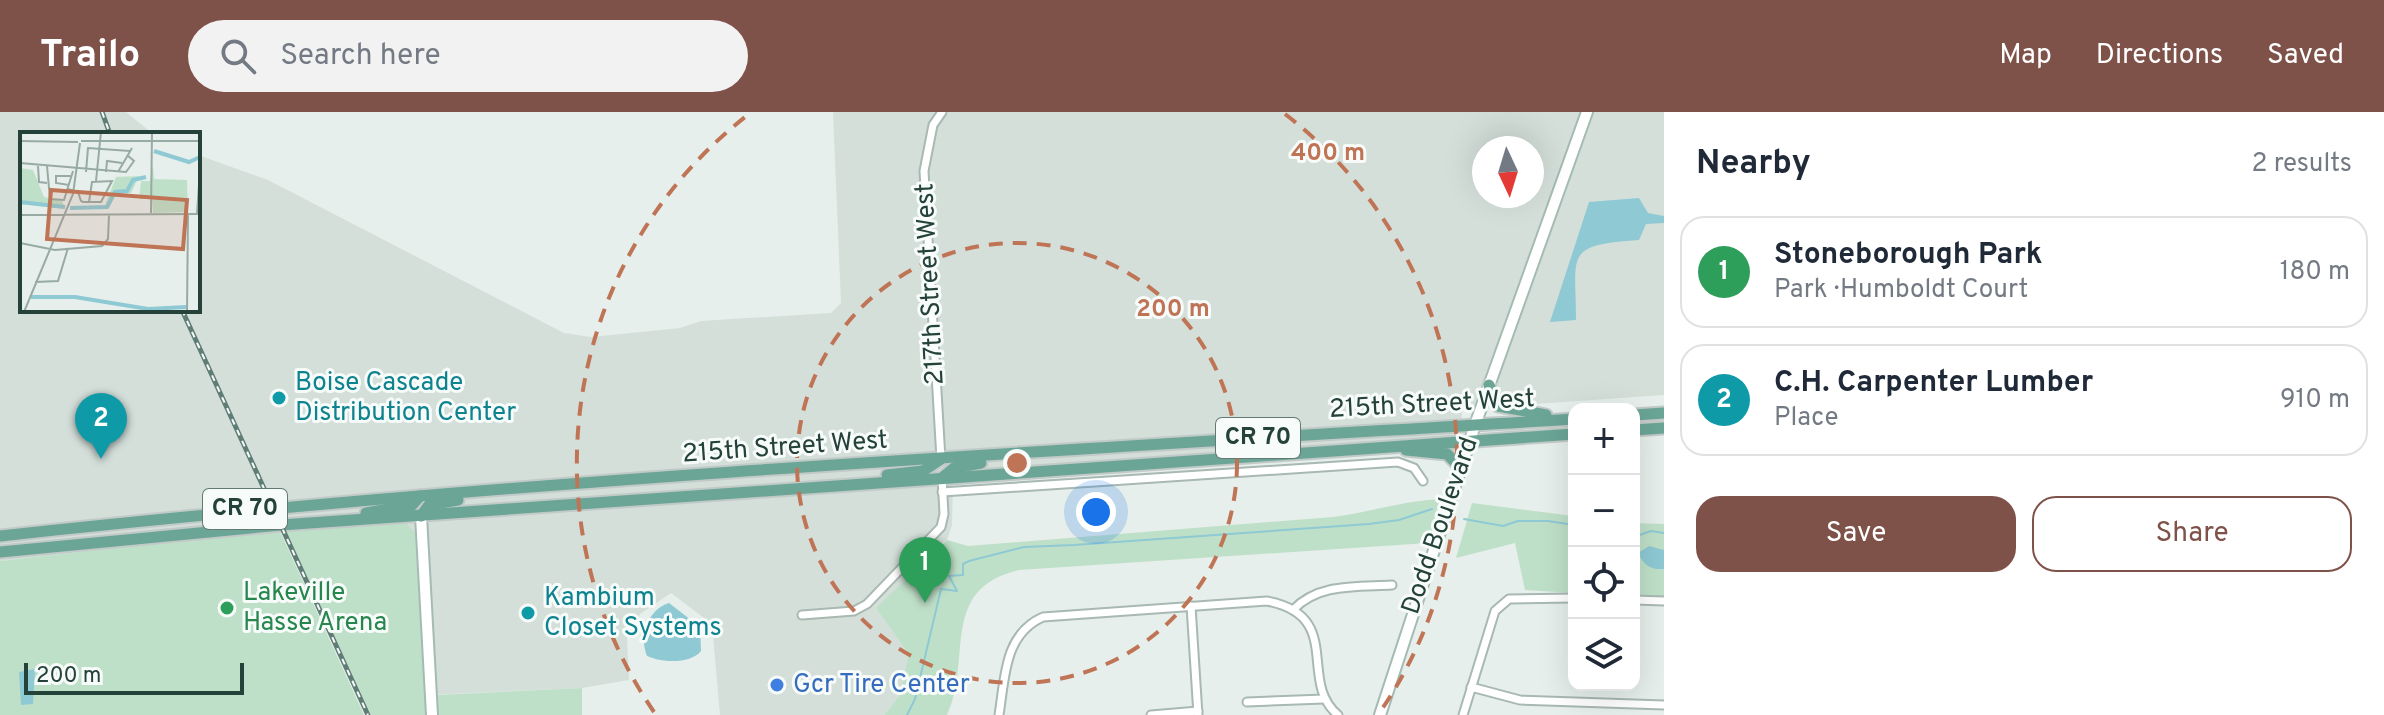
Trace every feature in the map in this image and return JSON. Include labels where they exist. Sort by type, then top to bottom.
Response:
[{"type":"main road","name":"Dodd Boulevard","points":[[1380,715],[1387,685],[1475,425],[1587,112]]},
{"type":"main road","points":[[1489,385],[1498,406],[1508,411],[1568,417]]},
{"type":"main road","points":[[1640,415],[1664,413]]},
{"type":"main road","name":"215th Street West","points":[[0,536],[234,510],[525,488],[1568,418]]},
{"type":"main road","points":[[1640,430],[1664,428]]},
{"type":"main road","name":"215th Street West","points":[[0,552],[121,538],[330,522],[1568,434]]},
{"type":"main road","points":[[1353,448],[1447,454],[1461,468]]},
{"type":"main road","points":[[942,478],[954,468],[1041,452]]},
{"type":"main road","points":[[844,485],[923,471],[941,459]]},
{"type":"main road","points":[[432,715],[421,516],[429,505],[499,496],[525,488]]},
{"type":"main road","points":[[330,522],[412,505],[420,496]]},
{"type":"street","name":"217th Street West","points":[[941,459],[924,171],[933,125],[942,112]]},
{"type":"street","points":[[942,492],[1398,462],[1414,468],[1423,481]]},
{"type":"street","points":[[802,615],[854,611],[867,604],[941,527],[944,514],[942,478]]},
{"type":"street","points":[[1293,610],[1317,592],[1392,585]]},
{"type":"street","points":[[1463,715],[1495,611],[1509,599],[1568,598]]},
{"type":"street","points":[[1640,600],[1664,601]]},
{"type":"street","points":[[999,715],[1010,651],[1018,634],[1029,623],[1043,617],[1267,601],[1293,610],[1315,636],[1324,699],[1338,715]]},
{"type":"street","points":[[1151,715],[1198,713],[1191,606]]},
{"type":"street","points":[[1471,687],[1520,700],[1664,705]]},
{"type":"street","points":[[1247,702],[1324,699]]},
{"type":"shaded area","points":[[0,112],[126,112],[151,132],[20,132],[20,312],[200,312],[200,156],[268,180],[564,333],[591,337],[680,328],[701,321],[831,313],[841,303],[833,112],[1664,112],[1664,395],[1462,409],[1461,448],[953,482],[952,525],[947,540],[943,542],[900,695],[884,715],[720,715],[712,624],[671,593],[640,614],[627,638],[629,680],[582,688],[425,695],[415,533],[285,529],[0,561]]},
{"type":"green space","points":[[1444,499],[1428,543],[1019,570],[994,579],[977,593],[967,609],[954,693],[947,715],[884,715],[900,695],[909,654],[876,608],[947,540],[968,546],[1333,517]]},
{"type":"green space","points":[[1472,503],[1568,515],[1568,593],[1525,590],[1515,543],[1456,558]]},
{"type":"green space","points":[[405,522],[415,533],[426,715],[371,715],[285,529]]},
{"type":"green space","points":[[1640,523],[1664,524],[1664,598],[1640,597]]},
{"type":"green space","points":[[279,529],[364,715],[0,715],[0,561]]},
{"type":"green space","points":[[582,688],[582,715],[438,715],[436,695]]},
{"type":"water","points":[[1639,198],[1648,213],[1664,216],[1664,223],[1646,224],[1639,240],[1597,245],[1586,250],[1579,257],[1576,267],[1576,320],[1550,322],[1589,202]]},
{"type":"water","points":[[1649,546],[1664,550],[1664,569],[1645,564],[1640,552]]},
{"type":"water","points":[[669,603],[700,627],[701,651],[690,658],[668,661],[647,656],[644,641],[647,625],[655,612]]},
{"type":"water","points":[[35,669],[33,704],[21,705],[19,672]]},
{"type":"waterway","points":[[907,715],[915,699],[941,589],[957,591],[949,576],[963,575],[963,564],[969,561],[1024,547],[1369,524],[1399,520],[1432,509]]},
{"type":"waterway","points":[[1464,519],[1503,526],[1518,521],[1568,524]]},
{"type":"waterway","points":[[1640,535],[1651,531],[1664,533]]},
{"type":"railway","points":[[102,112],[109,132]]},
{"type":"railway","points":[[183,312],[368,715]]},
{"type":"place","name":"Boise Cascade Distribution Center","points":[[279,398]]},
{"type":"place","name":"C.H. Carpenter Lumber","points":[[101,459]]},
{"type":"place","name":"Stoneborough Park","points":[[925,603]]},
{"type":"place","name":"Lakeville Hasse Arena","points":[[227,608]]},
{"type":"place","name":"Kambium Closet Systems","points":[[528,613]]},
{"type":"place","name":"Gcr Tire Center","points":[[777,685]]}]
